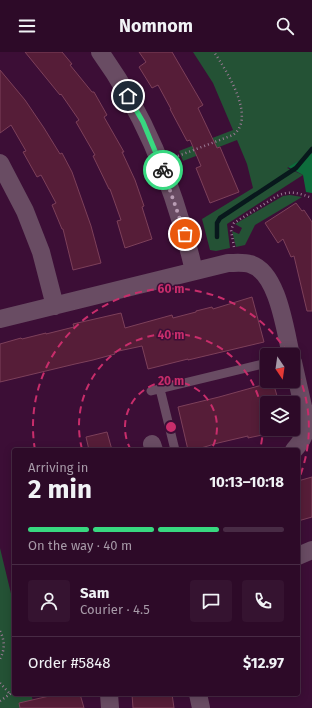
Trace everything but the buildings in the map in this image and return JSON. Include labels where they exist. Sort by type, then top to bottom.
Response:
[{"type":"street","points":[[100,52],[143,122],[161,162],[182,223],[194,271]]},
{"type":"street","points":[[0,163],[25,211],[41,252],[55,306]]},
{"type":"street","points":[[0,319],[228,263],[238,256],[260,269],[266,274],[270,281],[279,304],[289,348]]},
{"type":"street","points":[[296,448],[305,433],[306,420],[299,388]]},
{"type":"street","points":[[300,555],[312,550]]},
{"type":"street","points":[[108,696],[110,708]]},
{"type":"street","points":[[198,696],[201,708]]},
{"type":"lane","points":[[174,448],[156,390],[260,365]]},
{"type":"path","points":[[178,156],[233,135],[238,131],[241,125],[242,114],[240,104],[226,71],[214,52]]},
{"type":"path","points":[[238,256],[230,230],[234,223],[283,194],[296,193],[312,198]]},
{"type":"path","points":[[0,631],[3,637],[4,645],[0,659]]},
{"type":"path","points":[[0,683],[10,694]]},
{"type":"path","points":[[0,700],[6,698],[12,690]]},
{"type":"green space","points":[[193,52],[312,52],[312,153],[287,168],[303,175],[227,224],[230,248],[216,251],[210,250],[202,219],[253,188],[247,164],[237,140],[183,161],[179,151],[233,130],[213,83]]},
{"type":"green space","points":[[312,153],[312,193],[306,192],[303,175],[288,167]]},
{"type":"green space","points":[[290,195],[302,197],[255,225],[245,245],[236,247],[232,231],[239,234],[242,228],[235,224],[283,196]]},
{"type":"green space","points":[[0,548],[12,598],[12,696],[32,696],[35,708],[0,708]]},
{"type":"waterway","points":[[217,237],[217,223],[220,218],[296,168],[312,149]]},
{"type":"way so far","points":[[163,170],[185,234]]},
{"type":"route","points":[[128,96],[143,122],[161,162],[163,170]]}]
